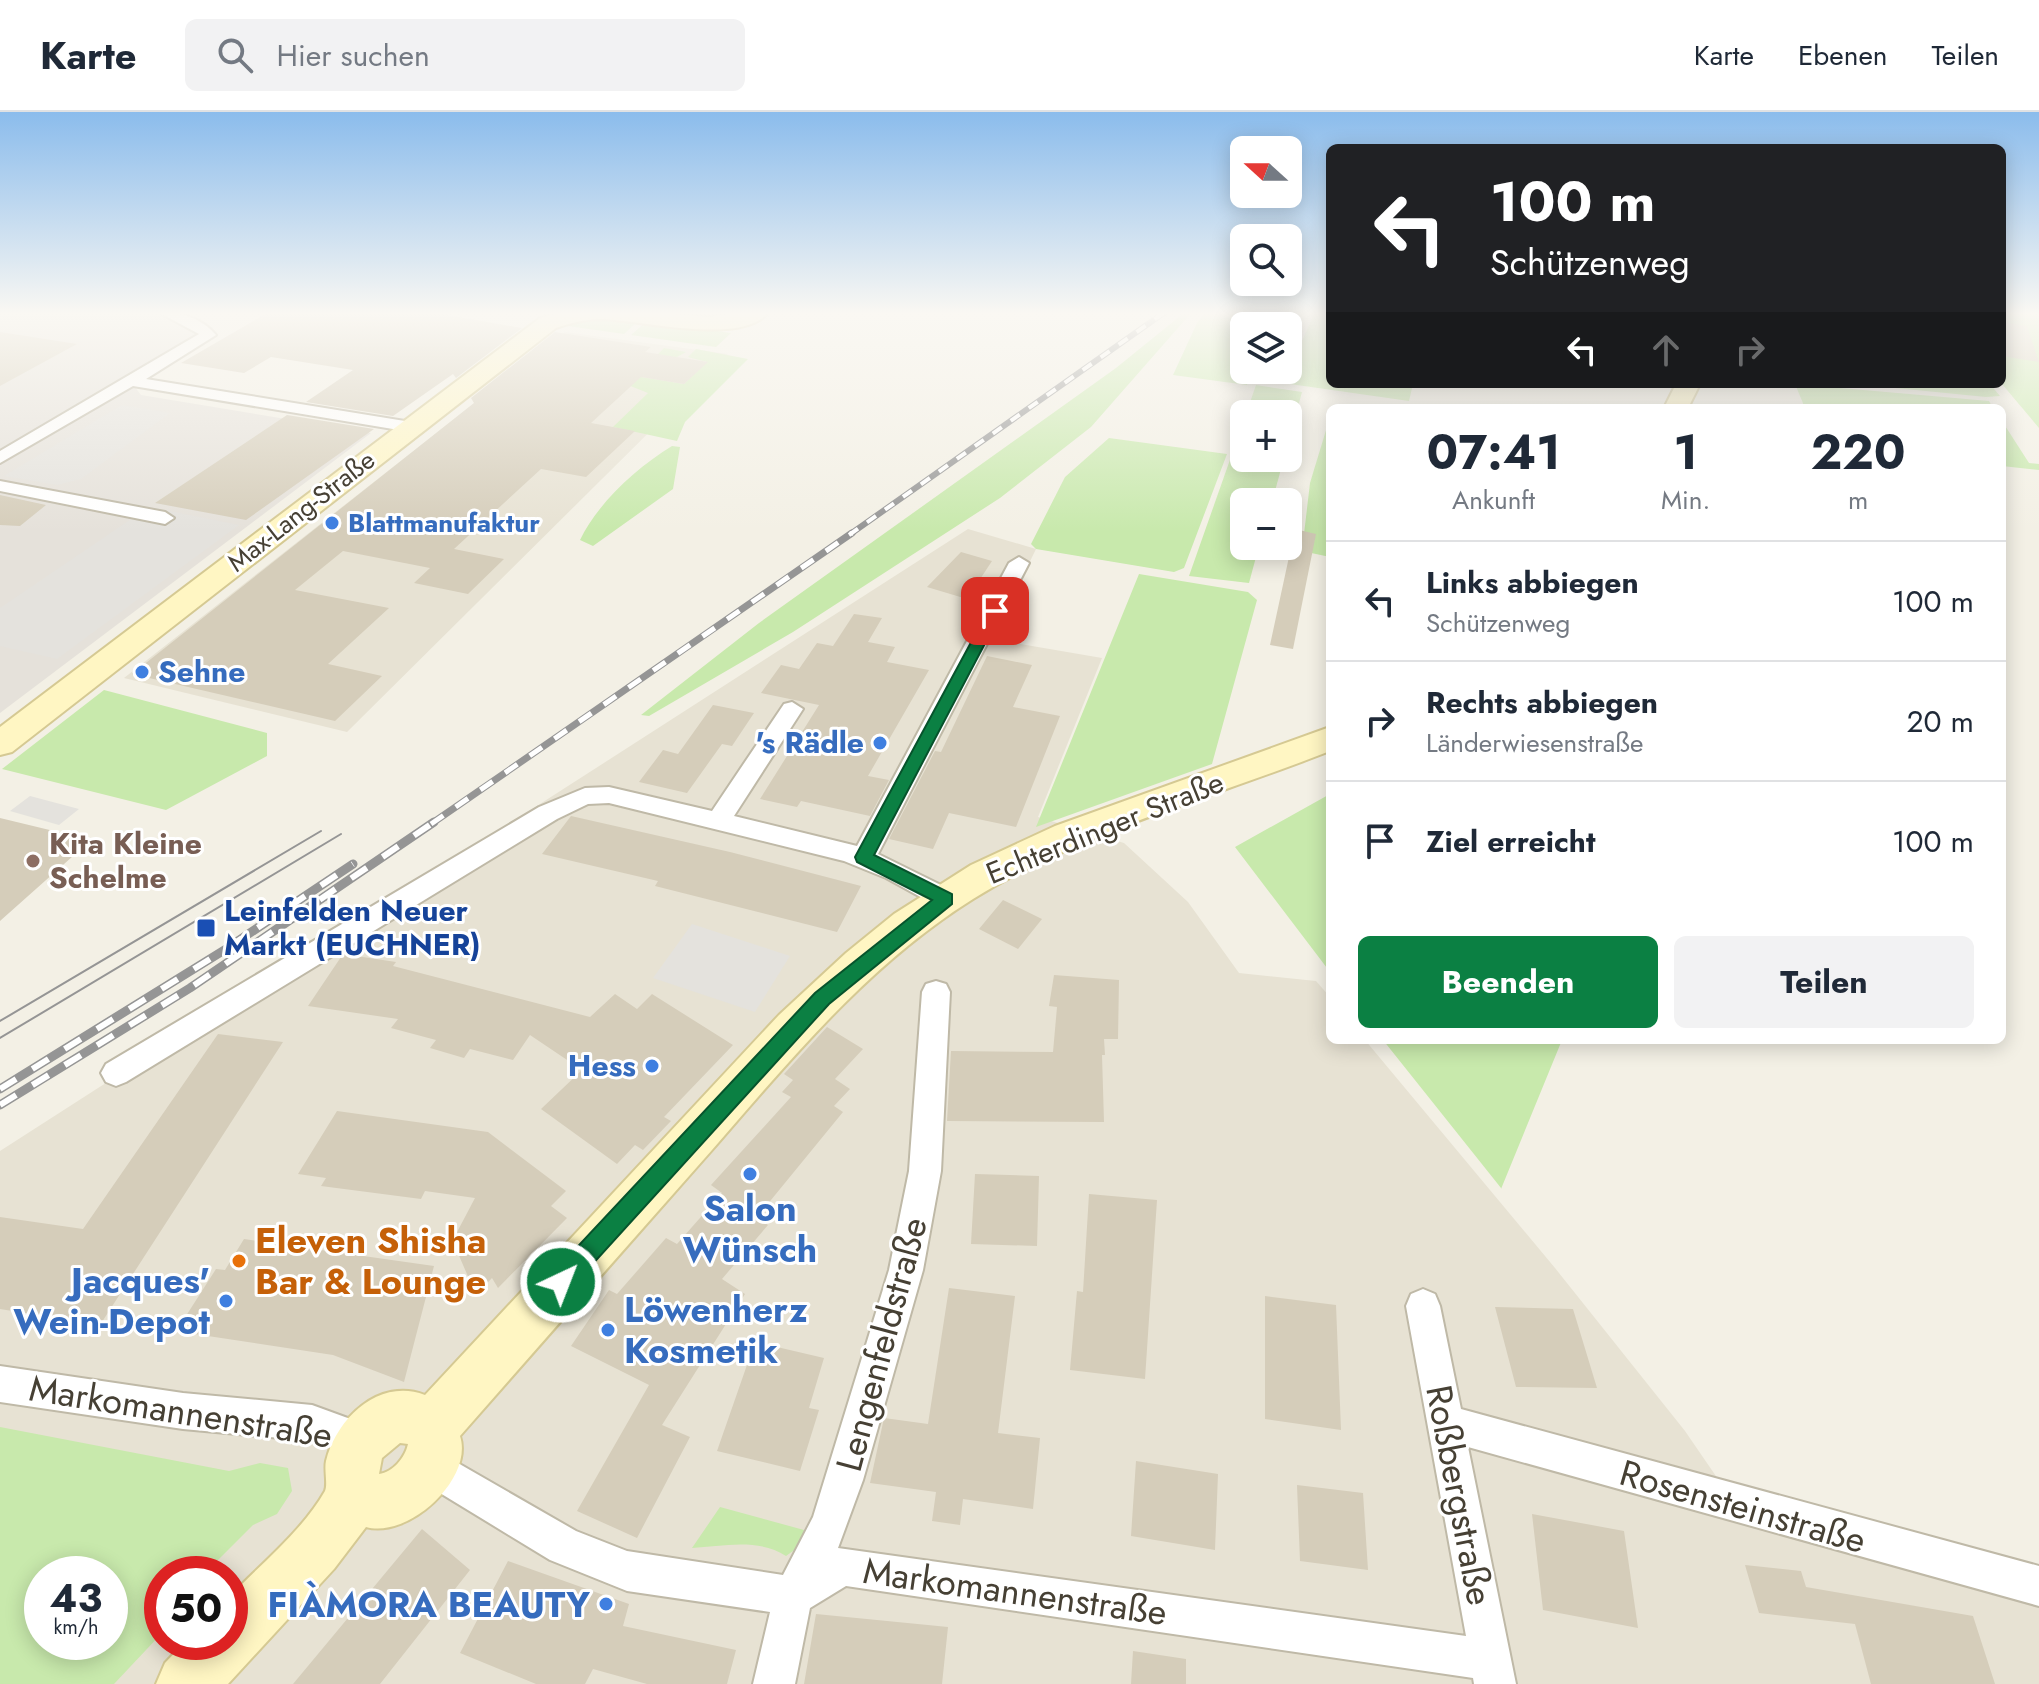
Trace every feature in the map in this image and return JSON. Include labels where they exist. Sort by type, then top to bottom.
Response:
[{"type":"main road","name":"Max-Lang-Straße","points":[[0,744],[467,385]]},
{"type":"main road","name":"Echterdinger Straße","points":[[430,1447],[822,998],[946,899],[991,872],[1058,840],[1326,740]]},
{"type":"main road","points":[[248,1619],[314,1549],[359,1467],[373,1429],[399,1416],[423,1420],[430,1447]]},
{"type":"main road","points":[[186,1684],[209,1660]]},
{"type":"street","points":[[0,458],[124,385]]},
{"type":"street","points":[[158,385],[411,427]]},
{"type":"street","points":[[0,486],[165,518]]},
{"type":"street","points":[[864,857],[1019,563]]},
{"type":"street","points":[[718,822],[792,709]]},
{"type":"street","points":[[116,1073],[443,874],[573,800],[609,795],[864,857],[946,899]]},
{"type":"street","name":"Lengenfeldstraße","points":[[774,1684],[793,1596],[829,1525],[912,1244],[925,1171],[936,992]]},
{"type":"street","name":"Roßbergstraße","points":[[1423,1306],[1493,1672]]},
{"type":"street","name":"Markomannenstraße","points":[[0,1384],[183,1411],[312,1423],[359,1467]]},
{"type":"street","name":"Rosensteinstraße","points":[[1447,1423],[2039,1586]]},
{"type":"street","points":[[430,1447],[564,1546],[627,1571],[793,1596]]},
{"type":"street","name":"Markomannenstraße","points":[[793,1596],[842,1566],[1493,1672]]},
{"type":"shaded area","points":[[0,385],[134,385],[141,395],[371,433],[0,713]]},
{"type":"shaded area","points":[[497,385],[696,385],[347,732],[124,678]]},
{"type":"shaded area","points":[[122,405],[170,413],[81,479],[57,485],[4,476]]},
{"type":"shaded area","points":[[149,507],[239,525],[57,659],[0,646],[0,608]]},
{"type":"shaded area","points":[[968,529],[1036,549],[992,639],[1102,658],[1038,817],[1124,843],[1188,902],[1239,973],[1316,981],[1326,992],[1326,1044],[1368,1044],[1555,1268],[1685,1431],[1720,1482],[2039,1586],[2039,1684],[0,1684],[0,1151]]},
{"type":"shaded area","points":[[30,796],[79,809],[59,825],[10,811]]},
{"type":"shaded area","points":[[692,924],[790,956],[755,1012],[653,978]]},
{"type":"green space","points":[[629,385],[722,385],[685,422],[677,441],[613,427],[648,393]]},
{"type":"green space","points":[[1092,385],[1128,385],[1091,427],[1000,498],[793,632],[649,716],[641,715],[759,623]]},
{"type":"green space","points":[[1256,385],[1302,392],[1300,400],[1251,400]]},
{"type":"green space","points":[[1300,385],[1326,385],[1326,388],[1412,388],[1409,401]]},
{"type":"green space","points":[[2006,385],[2039,385],[2039,428],[2005,388]]},
{"type":"green space","points":[[1797,388],[1841,388],[1989,401],[1991,404],[1803,404]]},
{"type":"green space","points":[[1895,388],[1993,388],[2000,396]]},
{"type":"green space","points":[[2006,427],[2029,463],[2039,464],[2039,470],[2006,466]]},
{"type":"green space","points":[[1326,430],[1326,556],[1302,551],[1310,483]]},
{"type":"green space","points":[[1109,438],[1227,454],[1184,568],[1174,572],[1036,549],[1031,544],[1065,477]]},
{"type":"green space","points":[[672,446],[680,447],[673,489],[593,546],[580,540],[619,487]]},
{"type":"green space","points":[[1230,460],[1230,472],[1280,472],[1276,488],[1230,488],[1230,560],[1255,560],[1249,583],[1189,576]]},
{"type":"green space","points":[[1139,574],[1248,592],[1257,600],[1212,764],[1036,827]]},
{"type":"green space","points":[[104,690],[267,733],[267,756],[166,810],[2,769]]},
{"type":"green space","points":[[1326,796],[1326,967],[1235,847]]},
{"type":"green space","points":[[1386,1044],[1560,1044],[1501,1188]]},
{"type":"green space","points":[[0,1427],[229,1471],[260,1463],[288,1468],[292,1491],[277,1514],[253,1525],[222,1556],[144,1556],[144,1652],[114,1684],[0,1684]]},
{"type":"green space","points":[[720,1507],[804,1530],[800,1546],[786,1556],[753,1545],[692,1548]]},
{"type":"building","points":[[330,385],[437,385],[393,416],[306,402]]},
{"type":"building","points":[[487,385],[632,385],[591,423],[635,431],[586,477],[541,469],[454,549],[504,559],[468,594],[414,583],[430,568],[343,551],[295,590],[389,608],[328,664],[382,676],[335,721],[132,674],[474,403],[471,398]]},
{"type":"building","points":[[287,415],[374,429],[246,520],[155,503]]},
{"type":"building","points":[[0,495],[46,505],[20,526],[0,525]]},
{"type":"building","points":[[1302,531],[1316,534],[1293,649],[1270,645],[1288,560],[1302,560]]},
{"type":"building","points":[[961,552],[992,561],[967,599],[927,587]]},
{"type":"building","points":[[854,614],[882,618],[868,642],[895,647],[887,662],[929,670],[868,776],[889,780],[870,816],[801,801],[797,807],[760,799],[819,705],[761,693],[781,665],[799,669],[817,643],[833,646]]},
{"type":"building","points":[[987,656],[1032,665],[1013,707],[1060,716],[1016,827],[949,813],[933,849],[889,839],[935,751],[941,752]]},
{"type":"building","points":[[713,705],[754,713],[732,746],[722,744],[687,793],[639,782],[663,750],[678,754]]},
{"type":"building","points":[[571,816],[861,886],[837,932],[655,886],[658,881],[542,854]]},
{"type":"building","name":"Kita Kleine Schelme","points":[[0,818],[91,840],[0,921]]},
{"type":"building","points":[[1003,900],[1042,919],[1018,949],[979,929]]},
{"type":"building","points":[[343,954],[396,962],[393,966],[590,1017],[615,994],[637,1009],[652,994],[733,1045],[664,1117],[671,1121],[643,1150],[635,1145],[617,1164],[541,1109],[582,1070],[530,1035],[513,1060],[470,1049],[464,1058],[430,1048],[436,1040],[391,1028],[398,1019],[308,1006]]},
{"type":"building","points":[[1054,975],[1119,980],[1118,1039],[1104,1039],[1105,1055],[1102,1055],[1104,1122],[947,1121],[951,1051],[1053,1052],[1057,1007],[1049,1006]]},
{"type":"building","points":[[827,1027],[863,1049],[835,1079],[850,1089],[834,1106],[843,1112],[757,1217],[768,1225],[722,1279],[745,1294],[662,1425],[690,1437],[637,1538],[577,1511],[649,1385],[571,1346],[609,1290],[617,1294],[666,1238],[677,1244],[722,1193],[711,1185],[791,1097],[782,1092],[793,1080],[784,1074]]},
{"type":"building","points":[[218,1034],[283,1042],[100,1325],[0,1309],[0,1217],[83,1229]]},
{"type":"building","points":[[337,1111],[488,1132],[566,1191],[551,1206],[567,1218],[498,1288],[492,1278],[476,1295],[457,1251],[463,1246],[456,1234],[475,1198],[425,1191],[421,1199],[321,1186],[326,1178],[298,1174]]},
{"type":"building","points":[[975,1174],[1039,1176],[1037,1246],[971,1244]]},
{"type":"building","points":[[1089,1194],[1157,1200],[1145,1379],[1070,1370],[1077,1291],[1083,1292]]},
{"type":"building","points":[[244,1239],[434,1266],[404,1382],[333,1355],[188,1333],[196,1320],[184,1319],[216,1269],[225,1270]]},
{"type":"building","points":[[949,1288],[1015,1296],[998,1433],[1040,1438],[1033,1509],[963,1499],[960,1525],[932,1521],[936,1492],[870,1483],[884,1418],[928,1424]]},
{"type":"building","points":[[1265,1296],[1336,1305],[1341,1430],[1265,1419]]},
{"type":"building","points":[[1495,1307],[1573,1309],[1597,1388],[1516,1387]]},
{"type":"building","points":[[755,1342],[824,1358],[809,1408],[819,1410],[800,1471],[717,1451]]},
{"type":"building","points":[[1136,1461],[1218,1474],[1215,1550],[1131,1536]]},
{"type":"building","points":[[1297,1485],[1363,1493],[1368,1570],[1300,1561]]},
{"type":"building","points":[[1532,1514],[1624,1531],[1638,1628],[1543,1610]]},
{"type":"building","points":[[422,1529],[470,1570],[380,1684],[293,1684]]},
{"type":"building","points":[[508,1561],[629,1604],[623,1626],[736,1650],[727,1684],[647,1684],[593,1669],[585,1684],[536,1684],[460,1653]]},
{"type":"building","points":[[1745,1565],[1801,1571],[1806,1587],[1973,1616],[1995,1684],[1871,1684],[1855,1624],[1759,1613]]},
{"type":"building","points":[[816,1614],[948,1627],[942,1684],[804,1684]]},
{"type":"building","points":[[1133,1651],[1186,1659],[1186,1684],[1131,1684]]},
{"type":"tram line","points":[[0,1021],[321,831]]},
{"type":"tram line","points":[[0,1038],[341,834]]},
{"type":"railway","points":[[849,535],[1061,385]]},
{"type":"railway","points":[[431,824],[852,533]]},
{"type":"railway","points":[[0,1105],[190,988],[434,822]]},
{"type":"railway","points":[[0,1089],[226,949],[353,864]]},
{"type":"place","name":"Blattmanufaktur","points":[[332,523]]},
{"type":"place","name":"Sehne","points":[[142,672]]},
{"type":"place","name":"'s Rädle","points":[[880,743]]},
{"type":"place","name":"Kita Kleine Schelme","points":[[33,861]]},
{"type":"place","name":"Leinfelden Neuer Markt (EUCHNER)","points":[[206,928]]},
{"type":"place","name":"Hess","points":[[652,1066]]},
{"type":"place","name":"Salon Wünsch","points":[[750,1174]]},
{"type":"place","name":"Eleven Shisha Bar & Lounge","points":[[239,1261]]},
{"type":"place","name":"Jacques' Wein-Depot","points":[[226,1301]]},
{"type":"place","name":"Löwenherz Kosmetik","points":[[608,1330]]},
{"type":"place","name":"FIÀMORA BEAUTY","points":[[606,1604]]},
{"type":"route","points":[[561,1282],[822,998],[946,899],[864,857],[995,611]]}]
